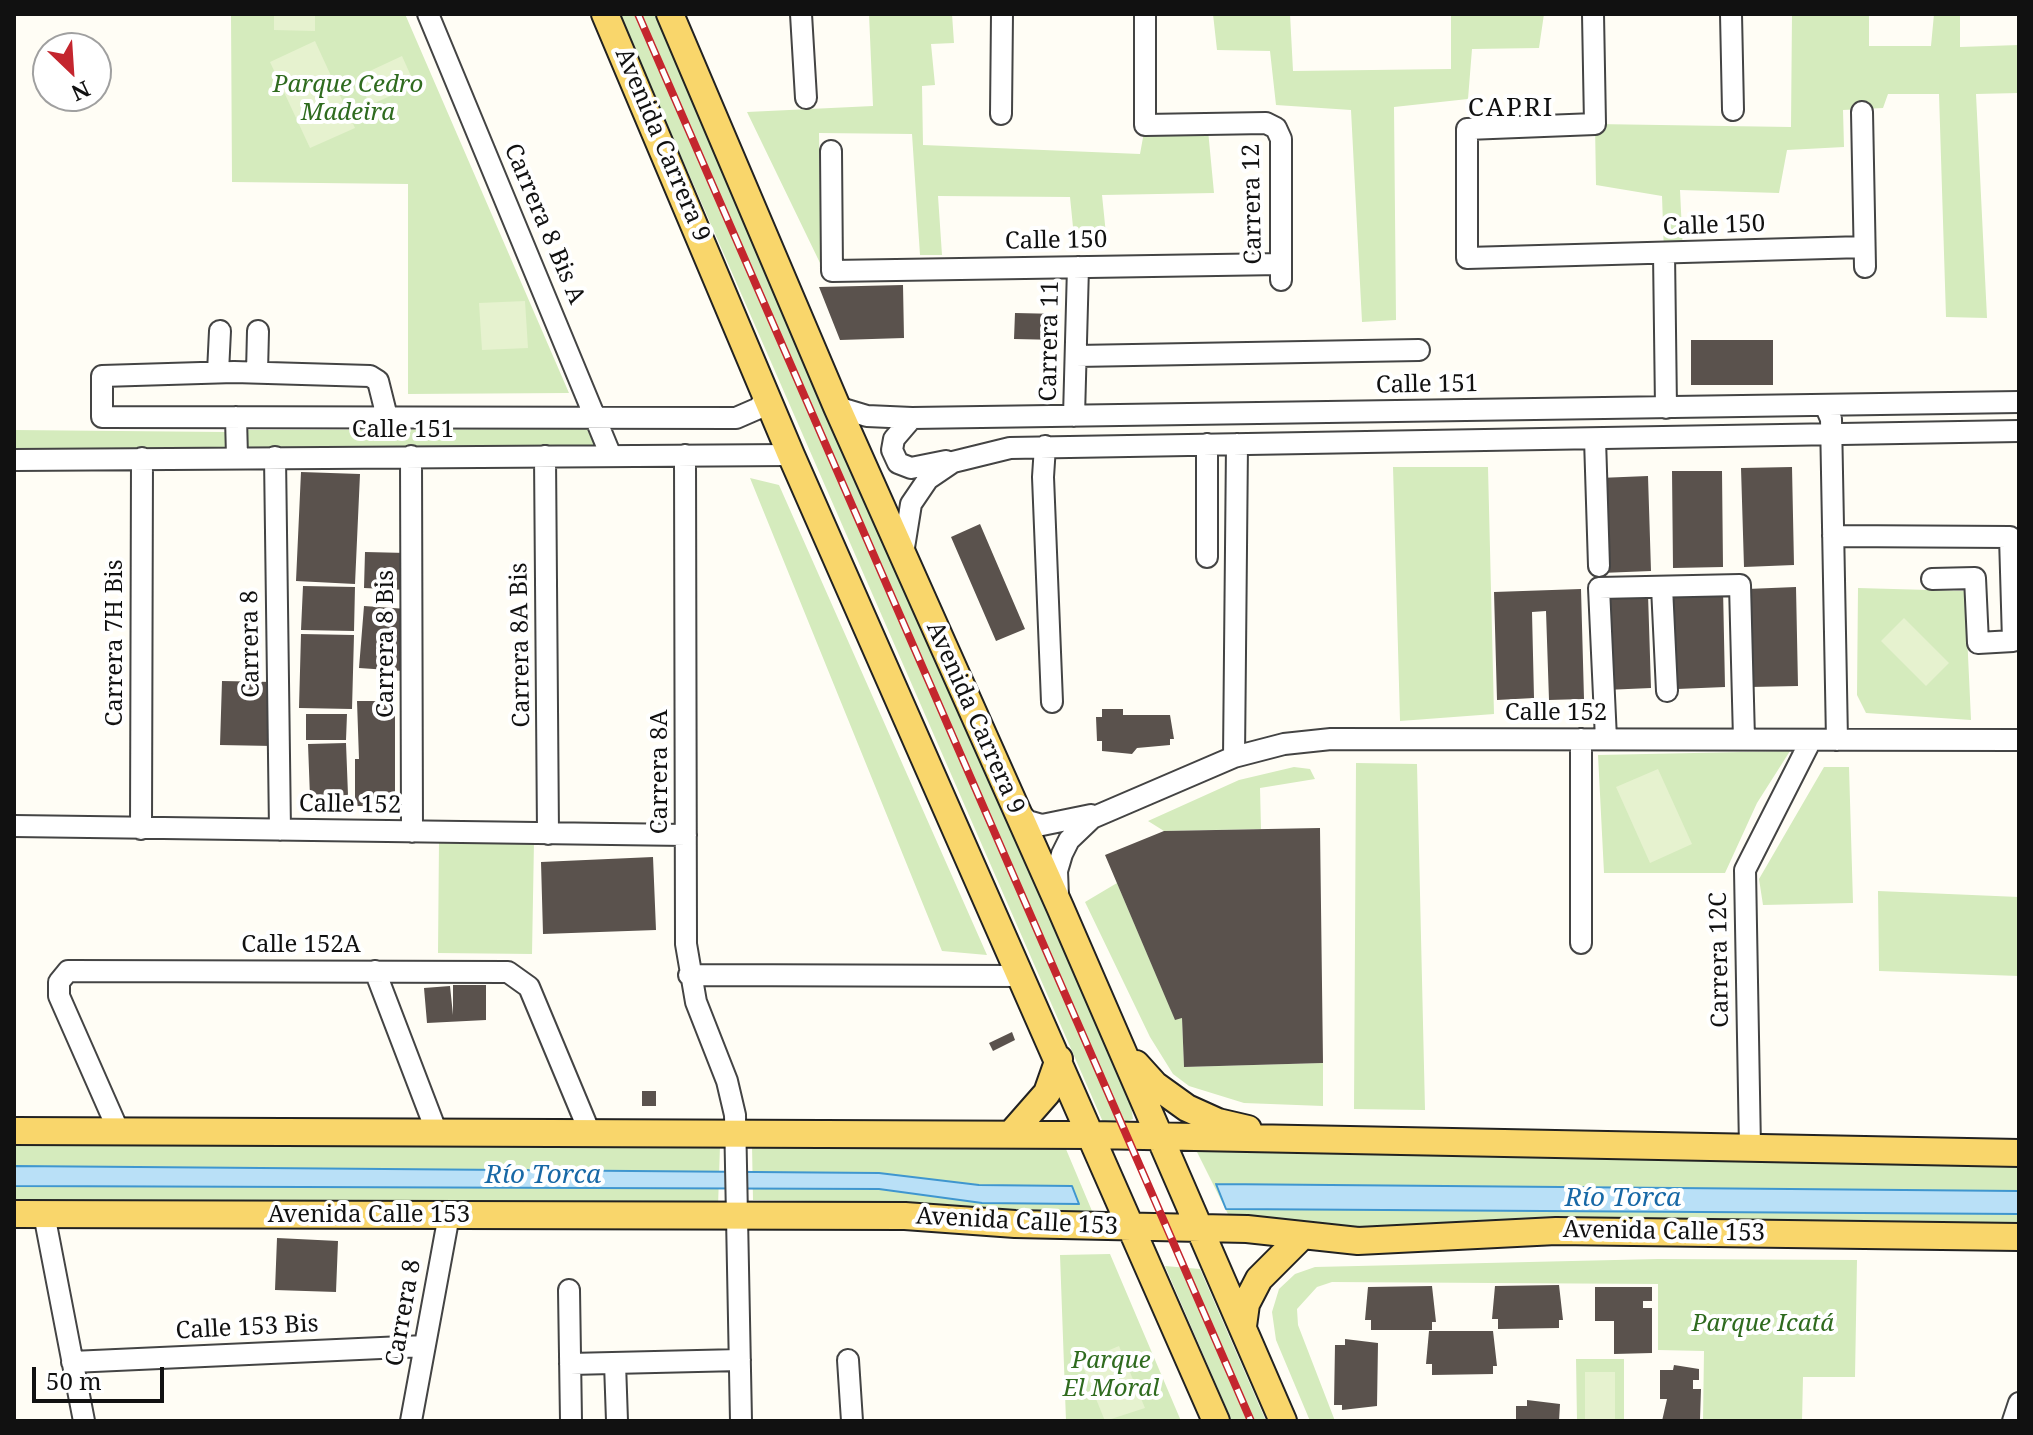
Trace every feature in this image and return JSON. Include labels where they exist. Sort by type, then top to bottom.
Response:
[{"type":"main road","name":"Avenida Carrera 9","points":[[605,14],[791,455],[1216,1421]]},
{"type":"main road","name":"Avenida Carrera 9","points":[[670,14],[837,407],[1060,907],[1283,1421]]},
{"type":"main road","points":[[1119,1045],[1155,1085],[1187,1108],[1218,1122],[1302,1140]]},
{"type":"main road","points":[[1011,1134],[1047,1093],[1059,1059]]},
{"type":"main road","points":[[14,1131],[705,1133],[736,1147],[1011,1134],[2019,1153]]},
{"type":"main road","name":"Avenida Calle 153","points":[[14,1214],[449,1215],[737,1207],[999,1224],[1128,1219],[1196,1221],[1302,1236],[1373,1241],[1556,1231],[2019,1237]]},
{"type":"main road","points":[[1243,1326],[1246,1304],[1259,1279],[1302,1236]]},
{"type":"street","name":"Carrera 8 Bis A","points":[[428,14],[611,456]]},
{"type":"street","points":[[801,14],[806,98]]},
{"type":"street","points":[[1001,114],[1002,14]]},
{"type":"street","name":"Carrera 12","points":[[1145,14],[1145,125],[1266,123],[1276,128],[1281,139],[1281,272]]},
{"type":"street","name":"Calle 150","points":[[1593,14],[1595,124],[1467,129],[1465,254],[1469,259],[1664,253],[1865,257],[1862,112]]},
{"type":"street","points":[[1731,14],[1733,110]]},
{"type":"street","name":"Calle 150","points":[[831,151],[832,271],[1078,267],[1281,272]]},
{"type":"street","points":[[1664,253],[1666,408]]},
{"type":"street","name":"Carrera 11","points":[[1074,416],[1078,267]]},
{"type":"street","points":[[220,331],[218,372],[370,376],[378,381],[387,417]]},
{"type":"street","points":[[257,372],[258,331]]},
{"type":"street","points":[[1076,356],[1419,350]]},
{"type":"street","name":"Calle 151","points":[[218,372],[102,376],[102,417],[736,418],[759,408],[766,396]]},
{"type":"street","name":"Calle 151","points":[[837,407],[867,416],[912,418],[2019,402]]},
{"type":"street","points":[[1924,433],[1931,419],[1930,404]]},
{"type":"street","points":[[1825,405],[1832,435],[1837,740]]},
{"type":"street","points":[[236,417],[237,457]]},
{"type":"street","points":[[912,418],[894,439],[892,450],[904,468],[1045,446],[2019,431]]},
{"type":"street","points":[[1595,439],[1599,566]]},
{"type":"street","points":[[1207,444],[1207,557]]},
{"type":"street","points":[[1234,757],[1237,444]]},
{"type":"street","points":[[1045,446],[1043,477],[1052,702]]},
{"type":"street","name":"Carrera 8A","points":[[685,455],[689,975],[696,1002],[727,1081],[736,1147],[741,1421]]},
{"type":"street","name":"Calle 151","points":[[14,460],[791,455]]},
{"type":"street","name":"Carrera 8 Bis","points":[[411,456],[412,832]]},
{"type":"street","name":"Carrera 8A Bis","points":[[545,456],[548,834]]},
{"type":"street","name":"Carrera 8","points":[[275,457],[280,830]]},
{"type":"street","points":[[903,556],[904,530],[918,491],[940,469],[967,457]]},
{"type":"street","name":"Carrera 7H Bis","points":[[141,829],[142,458]]},
{"type":"street","points":[[1833,536],[2010,537],[2013,641],[1978,643],[1975,578],[1932,579]]},
{"type":"street","points":[[1606,739],[1599,588],[1740,585],[1744,739]]},
{"type":"street","points":[[1662,587],[1667,691]]},
{"type":"street","name":"Calle 152","points":[[1060,907],[1056,889],[1062,854],[1080,828],[1106,811],[1234,757],[1284,744],[1331,739],[2019,740]]},
{"type":"street","points":[[1581,739],[1581,943]]},
{"type":"street","name":"Carrera 12C","points":[[1750,1148],[1745,870],[1811,740]]},
{"type":"street","name":"Calle 152","points":[[1017,811],[1028,821],[1042,825],[1106,811]]},
{"type":"street","name":"Calle 152","points":[[14,826],[686,835]]},
{"type":"street","name":"Calle 152A","points":[[119,1132],[59,996],[59,982],[68,971],[508,972],[529,987],[590,1133]]},
{"type":"street","points":[[375,971],[437,1133]]},
{"type":"street","points":[[689,975],[1022,976]]},
{"type":"street","points":[[705,1133],[724,1109],[727,1081]]},
{"type":"street","points":[[44,1214],[84,1421]]},
{"type":"street","name":"Carrera 8","points":[[411,1421],[449,1215]]},
{"type":"street","points":[[569,1290],[571,1421]]},
{"type":"street","name":"Calle 153 Bis","points":[[72,1362],[425,1346]]},
{"type":"street","points":[[570,1364],[740,1360]]},
{"type":"street","points":[[848,1360],[852,1421]]},
{"type":"street","points":[[615,1363],[617,1421]]},
{"type":"street","points":[[2013,1421],[2019,1403]]},
{"type":"green space","name":"Parque Cedro Madeira","points":[[231,14],[405,14],[569,393],[408,394],[408,184],[232,182]]},
{"type":"green space","points":[[274,14],[315,14],[315,31],[274,30]]},
{"type":"green space","points":[[619,14],[659,14],[1130,1098],[1133,1119],[1120,1124],[1103,1122]]},
{"type":"green space","points":[[869,14],[952,14],[954,43],[931,44],[935,85],[922,86],[923,145],[1140,154],[1144,132],[1208,130],[1214,193],[1102,195],[1107,244],[1075,247],[1070,197],[938,196],[942,255],[920,255],[912,134],[819,133],[821,265],[747,112],[873,106]]},
{"type":"green space","points":[[1213,14],[1290,14],[1293,71],[1451,69],[1451,14],[1544,14],[1539,48],[1472,49],[1468,99],[1394,107],[1396,320],[1362,322],[1351,110],[1276,105],[1270,51],[1217,50]]},
{"type":"green space","points":[[1792,14],[1869,14],[1869,46],[1931,46],[1934,14],[1960,14],[1960,47],[2019,45],[2019,93],[1976,94],[1987,318],[1946,317],[1939,94],[1888,94],[1883,108],[1843,110],[1844,147],[1787,150],[1779,193],[1680,190],[1683,253],[1664,253],[1662,196],[1596,185],[1595,124],[1791,127]]},
{"type":"green space","points":[[315,41],[355,128],[310,148],[270,62]]},
{"type":"green space","points":[[402,56],[415,85],[370,105],[357,77]]},
{"type":"green space","points":[[525,301],[528,348],[482,350],[479,303]]},
{"type":"green space","points":[[592,429],[599,448],[243,451],[240,430]]},
{"type":"green space","points":[[14,430],[225,432],[225,452],[14,452]]},
{"type":"green space","points":[[1393,467],[1488,467],[1494,714],[1400,721]]},
{"type":"green space","points":[[750,478],[779,485],[987,955],[942,951]]},
{"type":"green space","points":[[1858,588],[1965,591],[1971,720],[1866,713],[1857,695]]},
{"type":"green space","points":[[1904,618],[1949,663],[1926,686],[1881,641]]},
{"type":"green space","points":[[1790,751],[1757,803],[1725,873],[1604,873],[1598,755]]},
{"type":"green space","points":[[1356,763],[1417,764],[1425,1110],[1354,1109]]},
{"type":"green space","points":[[1294,767],[1310,769],[1315,779],[1260,788],[1261,829],[1164,831],[1148,821],[1239,780]]},
{"type":"green space","points":[[1824,767],[1849,767],[1853,903],[1763,905],[1759,879]]},
{"type":"green space","points":[[1658,769],[1692,844],[1650,863],[1616,787]]},
{"type":"green space","points":[[439,841],[534,841],[532,954],[438,953]]},
{"type":"green space","points":[[1117,883],[1175,1019],[1182,1018],[1184,1067],[1323,1063],[1323,1106],[1244,1103],[1189,1086],[1173,1074],[1150,1037],[1085,902]]},
{"type":"green space","points":[[1878,891],[2019,897],[2019,976],[1879,971]]},
{"type":"green space","points":[[14,1140],[720,1146],[718,1207],[14,1205]]},
{"type":"green space","points":[[1063,1142],[1092,1211],[1027,1215],[874,1202],[753,1200],[752,1145]]},
{"type":"green space","points":[[1196,1150],[2019,1162],[2019,1225],[1358,1230],[1229,1216]]},
{"type":"green space","name":"Parque El Moral","points":[[1110,1254],[1181,1421],[1066,1421],[1060,1255]]},
{"type":"green space","name":"Parque Icatá","points":[[1658,1259],[1857,1260],[1855,1377],[1803,1377],[1802,1421],[1703,1421],[1704,1351],[1658,1350],[1658,1284],[1332,1282],[1317,1287],[1297,1309],[1298,1325],[1335,1421],[1310,1421],[1276,1340],[1272,1312],[1279,1289],[1295,1274],[1315,1267]]},
{"type":"green space","points":[[1165,1266],[1200,1269],[1266,1421],[1232,1421]]},
{"type":"green space","points":[[1119,1346],[1145,1408],[1105,1421],[1081,1362]]},
{"type":"green space","points":[[1576,1359],[1624,1359],[1624,1421],[1577,1421]]},
{"type":"green space","points":[[1585,1372],[1615,1372],[1615,1421],[1585,1421]]},
{"type":"water","name":"Río Torca","points":[[14,1166],[879,1173],[979,1185],[1072,1186],[1079,1204],[982,1203],[879,1189],[14,1186]]},
{"type":"water","name":"Río Torca","points":[[1216,1184],[2019,1191],[2019,1214],[1226,1209]]},
{"type":"building","points":[[903,285],[904,338],[840,340],[819,287]]},
{"type":"building","points":[[1015,313],[1060,314],[1059,340],[1014,339]]},
{"type":"building","points":[[1691,340],[1773,340],[1773,385],[1691,385]]},
{"type":"building","points":[[1792,467],[1794,565],[1744,567],[1741,468]]},
{"type":"building","points":[[1672,471],[1722,471],[1723,567],[1673,568]]},
{"type":"building","points":[[301,472],[360,474],[355,584],[296,581]]},
{"type":"building","points":[[1648,476],[1651,571],[1601,573],[1599,478]]},
{"type":"building","points":[[980,524],[1025,629],[996,641],[951,537]]},
{"type":"building","points":[[365,552],[407,553],[406,590],[364,588]]},
{"type":"building","points":[[303,586],[355,587],[354,631],[301,630]]},
{"type":"building","points":[[1796,587],[1798,686],[1750,687],[1747,589]]},
{"type":"building","points":[[1723,588],[1725,687],[1677,689],[1673,591]]},
{"type":"building","points":[[1581,589],[1584,699],[1549,700],[1546,611],[1532,612],[1534,698],[1497,700],[1494,592]]},
{"type":"building","points":[[1648,594],[1651,688],[1605,690],[1602,596]]},
{"type":"building","points":[[364,606],[407,609],[403,671],[359,668]]},
{"type":"building","points":[[301,634],[354,635],[352,709],[299,708]]},
{"type":"building","points":[[222,681],[274,682],[273,746],[220,745]]},
{"type":"building","points":[[357,701],[395,701],[395,806],[355,806],[355,759],[359,759]]},
{"type":"building","points":[[1102,709],[1123,709],[1123,715],[1170,715],[1174,739],[1170,739],[1170,745],[1137,748],[1132,754],[1102,751],[1102,741],[1097,741],[1096,717],[1102,717]]},
{"type":"building","points":[[306,714],[347,714],[346,740],[306,740]]},
{"type":"building","points":[[346,743],[348,795],[310,797],[308,744]]},
{"type":"building","points":[[1320,828],[1323,1063],[1184,1067],[1182,1018],[1175,1020],[1105,855],[1164,831]]},
{"type":"building","points":[[653,857],[656,930],[543,934],[541,862]]},
{"type":"building","points":[[453,985],[486,985],[486,1020],[427,1023],[424,988],[450,986],[453,1015]]},
{"type":"building","points":[[1012,1032],[1015,1040],[993,1051],[989,1043]]},
{"type":"building","points":[[642,1091],[656,1091],[656,1106],[642,1106]]},
{"type":"building","points":[[277,1238],[338,1241],[336,1292],[275,1290]]},
{"type":"building","points":[[1559,1285],[1563,1320],[1559,1320],[1559,1328],[1498,1329],[1498,1319],[1492,1319],[1495,1286]]},
{"type":"building","points":[[1432,1286],[1436,1322],[1432,1322],[1432,1330],[1371,1330],[1371,1320],[1365,1320],[1368,1287]]},
{"type":"building","points":[[1595,1287],[1652,1287],[1652,1301],[1643,1301],[1643,1308],[1652,1308],[1652,1353],[1614,1354],[1614,1321],[1595,1321]]},
{"type":"building","points":[[1429,1331],[1493,1331],[1497,1366],[1493,1366],[1493,1374],[1432,1375],[1432,1364],[1426,1364]]},
{"type":"building","points":[[1345,1339],[1378,1343],[1377,1406],[1342,1410],[1342,1405],[1334,1405],[1335,1345],[1345,1345]]},
{"type":"building","points":[[1674,1365],[1699,1369],[1699,1380],[1693,1380],[1693,1389],[1701,1389],[1700,1419],[1662,1421],[1667,1399],[1660,1399],[1660,1370],[1673,1370]]},
{"type":"building","points":[[1527,1400],[1560,1404],[1559,1421],[1516,1421],[1516,1406],[1527,1406]]},
{"type":"railway","points":[[638,14],[1251,1421]]},
{"type":"district","name":"CAPRI","points":[[1511,109]]}]
